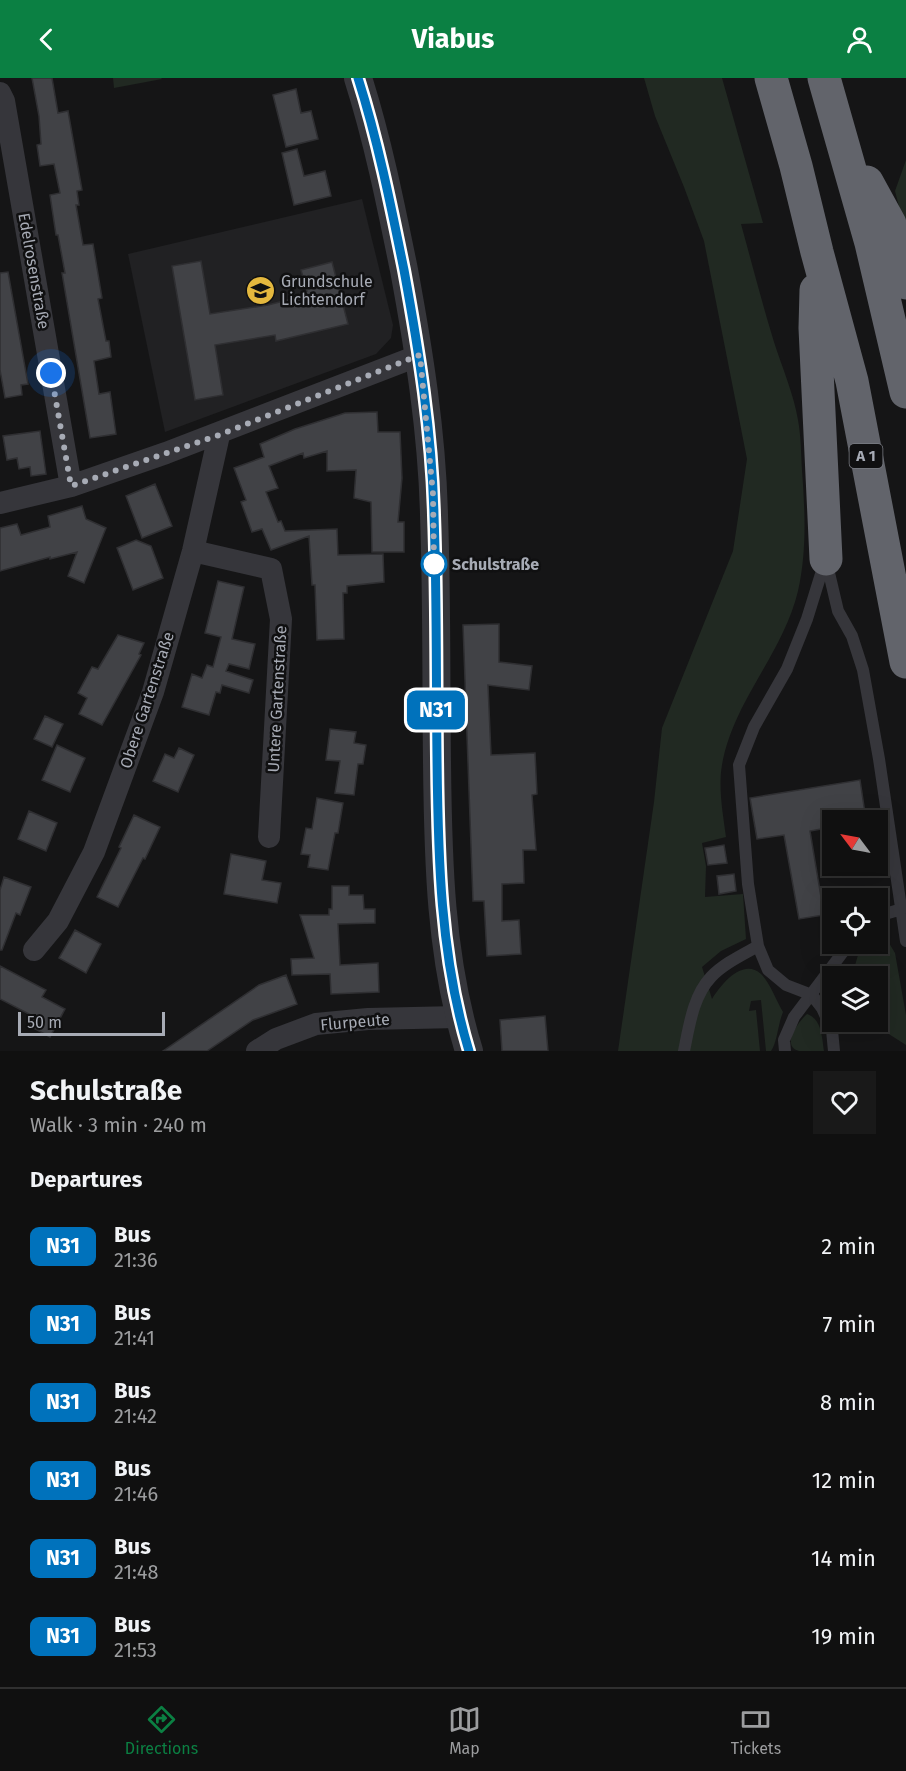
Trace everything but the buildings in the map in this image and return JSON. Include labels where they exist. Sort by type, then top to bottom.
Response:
[{"type":"highway","name":"A 1","points":[[771,78],[852,381],[906,662]]},
{"type":"highway","points":[[824,78],[871,243],[906,392]]},
{"type":"highway","points":[[841,134],[890,224],[906,284]]},
{"type":"highway","points":[[817,252],[815,328],[826,559]]},
{"type":"street","points":[[358,78],[394,220],[420,355],[435,516],[437,804],[441,908],[458,1017],[469,1051]]},
{"type":"street","name":"Edelrosenstraße","points":[[0,93],[6,113],[71,486]]},
{"type":"street","points":[[0,503],[71,486],[219,435],[420,355]]},
{"type":"street","name":"Obere Gartenstraße","points":[[34,950],[58,921],[94,852],[153,692],[193,551],[219,435]]},
{"type":"street","name":"Untere Gartenstraße","points":[[193,551],[271,569],[281,619],[269,837]]},
{"type":"street","name":"Flurpeute","points":[[257,1051],[276,1039],[316,1024],[368,1019],[458,1017]]},
{"type":"lane","points":[[826,559],[838,610],[852,636],[863,670],[906,941]]},
{"type":"lane","points":[[826,559],[807,619],[787,669],[754,726],[739,765],[748,884],[758,946],[768,970],[786,985],[812,995],[822,1008],[832,1030],[834,1051]]},
{"type":"lane","points":[[888,913],[902,909]]},
{"type":"lane","points":[[684,1051],[700,994],[711,977],[738,957],[758,946]]},
{"type":"lane","points":[[785,1051],[784,1040],[794,1017],[842,954]]},
{"type":"shaded area","points":[[113,78],[161,78],[162,79],[114,88]]},
{"type":"shaded area","points":[[644,78],[722,78],[763,223],[741,224],[794,401],[799,426],[804,531],[803,561],[798,591],[781,636],[736,720],[728,742],[722,765],[721,783],[726,837],[702,843],[706,866],[705,897],[743,894],[746,939],[721,951],[702,967],[712,999],[720,987],[739,971],[754,970],[761,974],[783,1012],[771,1051],[766,1051],[761,1000],[751,1001],[749,1011],[756,1010],[760,1051],[618,1051],[654,802],[662,728],[733,551],[747,459],[704,241],[655,116]]},
{"type":"shaded area","points":[[906,160],[906,233],[895,191]]},
{"type":"shaded area","name":"Grundschule Lichtendorf","points":[[362,199],[393,325],[391,338],[376,354],[165,432],[128,254]]},
{"type":"shaded area","points":[[888,943],[895,953],[906,1015],[906,1045],[886,1032],[888,1032],[888,966],[855,966],[858,955],[888,954]]},
{"type":"shaded area","points":[[807,1014],[812,1016],[818,1024],[824,1051],[799,1051],[791,1044],[793,1033]]},
{"type":"bus line","name":"N31","points":[[358,78],[394,220],[420,355],[435,516],[437,804],[441,908],[458,1017],[469,1051]]},
{"type":"place","name":"Grundschule Lichtendorf","points":[[260,290]]},
{"type":"place","name":"Schulstraße","points":[[434,564]]},
{"type":"route","points":[[51,373],[71,486],[219,435],[420,355],[435,516],[434,564]]}]
